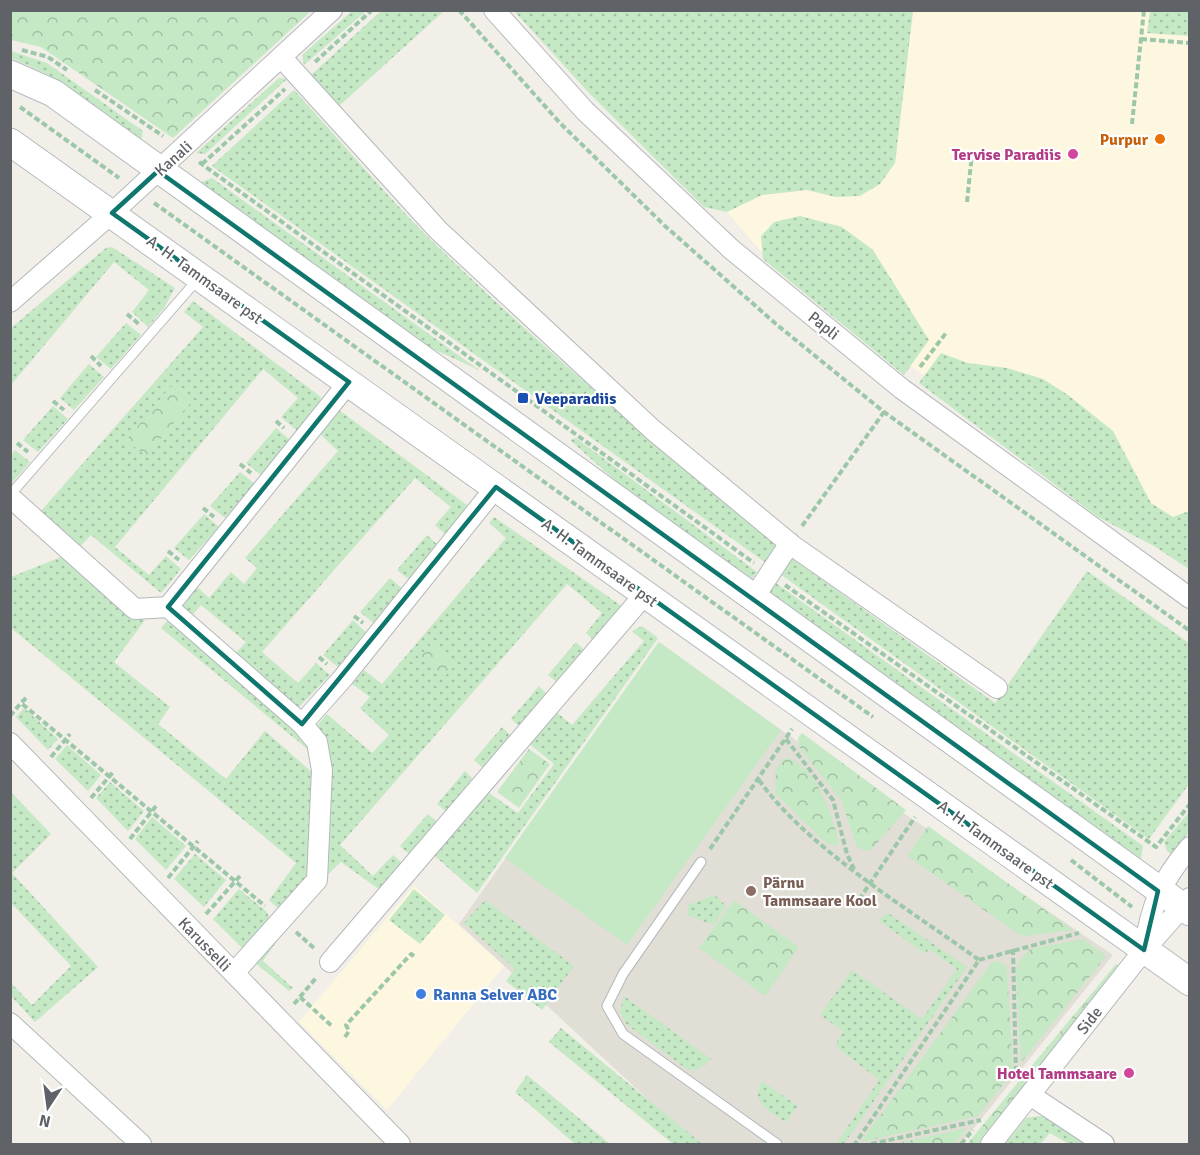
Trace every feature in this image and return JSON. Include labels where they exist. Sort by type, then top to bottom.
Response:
[{"type":"street","name":"Kanali","points":[[10,302],[112,213],[332,10]]},
{"type":"street","name":"Papli","points":[[494,10],[585,111],[730,249],[902,389],[1190,598]]},
{"type":"street","points":[[281,57],[438,230],[653,430],[790,543],[997,688]]},
{"type":"street","points":[[10,74],[53,93],[1158,891],[1187,905]]},
{"type":"street","name":"A. H. Tammsaare pst","points":[[10,142],[1190,982]]},
{"type":"street","points":[[168,607],[349,382]]},
{"type":"street","points":[[302,724],[350,669],[496,487]]},
{"type":"street","points":[[10,496],[135,609],[168,607],[302,724],[317,742],[322,770],[319,868],[316,880],[234,973]]},
{"type":"street","points":[[753,599],[768,573],[790,543]]},
{"type":"street","points":[[330,962],[645,594]]},
{"type":"street","name":"Karusselli","points":[[10,743],[400,1144]]},
{"type":"street","points":[[1144,950],[1148,921],[1158,891],[1168,873],[1190,847]]},
{"type":"street","name":"Side","points":[[991,1144],[1144,950],[1187,905]]},
{"type":"street","points":[[10,1023],[141,1144]]},
{"type":"street","points":[[1030,1095],[1104,1144]]},
{"type":"lane","points":[[10,496],[201,276]]},
{"type":"lane","points":[[701,862],[623,974],[608,1006],[623,1034],[777,1144]]},
{"type":"path","points":[[1132,124],[1144,10]]},
{"type":"path","points":[[1141,39],[1190,43]]},
{"type":"path","points":[[10,100],[779,653],[877,720]]},
{"type":"path","points":[[967,202],[972,153]]},
{"type":"path","points":[[202,164],[768,573],[1156,848],[1190,804]]},
{"type":"path","points":[[920,367],[946,333]]},
{"type":"path","points":[[790,543],[884,412]]},
{"type":"path","points":[[10,716],[26,698]]},
{"type":"path","points":[[21,703],[330,962],[280,1021]]},
{"type":"path","points":[[701,862],[806,709]]},
{"type":"path","points":[[50,758],[70,734]]},
{"type":"path","points":[[786,739],[833,800],[847,854],[854,869]]},
{"type":"path","points":[[89,801],[114,771]]},
{"type":"path","points":[[759,780],[776,803],[830,852],[979,960]]},
{"type":"path","points":[[854,907],[930,797]]},
{"type":"path","points":[[128,842],[156,806]]},
{"type":"path","points":[[166,881],[198,841]]},
{"type":"path","points":[[1067,857],[1148,921]]},
{"type":"path","points":[[202,920],[240,876]]},
{"type":"path","points":[[855,1144],[979,960],[1082,932],[1088,937]]},
{"type":"path","points":[[1013,949],[1016,1076]]},
{"type":"path","points":[[345,1037],[349,1031],[346,1025],[411,954],[414,956]]},
{"type":"path","points":[[300,997],[333,1027]]},
{"type":"path","points":[[871,1144],[981,1120]]},
{"type":"highlighted area","points":[[158,171],[1158,891],[1144,950],[496,487],[302,724],[168,607],[349,382],[112,213]]},
{"type":"shaded area","points":[[913,11],[1189,11],[1189,556],[1105,512],[765,256],[727,212],[762,195],[807,190],[836,197],[895,163]]},
{"type":"shaded area","name":"Pärnu Tammsaare Kool","points":[[659,642],[781,730],[1113,955],[961,1144],[696,1144],[459,924]]},
{"type":"shaded area","points":[[414,886],[504,966],[387,1110],[299,1022]]},
{"type":"green space","points":[[11,10],[311,11],[173,138],[41,47],[11,40]]},
{"type":"green space","points":[[352,11],[366,11],[304,65],[302,55]]},
{"type":"green space","points":[[381,11],[444,11],[338,107],[311,75]]},
{"type":"green space","points":[[514,11],[913,11],[895,163],[880,184],[860,196],[836,197],[807,190],[762,195],[727,212],[704,207],[591,95]]},
{"type":"green space","points":[[1150,11],[1189,11],[1189,36],[1147,33]]},
{"type":"green space","points":[[11,51],[47,63],[143,131],[141,140],[49,75],[11,58]]},
{"type":"green space","points":[[279,78],[287,79],[205,154],[196,153]]},
{"type":"green space","points":[[294,90],[394,202],[513,318],[688,471],[778,545],[766,563],[212,166]]},
{"type":"green space","points":[[212,178],[479,370],[431,348],[199,183]]},
{"type":"green space","points":[[800,216],[842,227],[873,250],[929,340],[904,375],[763,259],[761,236],[774,222]]},
{"type":"green space","points":[[112,247],[175,288],[164,308],[148,327],[132,312],[149,290],[114,262],[11,385],[11,328],[106,248]]},
{"type":"green space","points":[[193,301],[321,397],[317,411],[300,433],[281,417],[298,398],[263,369],[115,547],[149,575],[166,556],[181,569],[161,593],[91,535],[77,550],[40,512],[203,327],[184,312]]},
{"type":"green space","points":[[126,323],[141,335],[111,369],[96,357]]},
{"type":"green space","points":[[941,353],[968,363],[1007,368],[1043,379],[1068,395],[1113,431],[1151,503],[1173,517],[1189,511],[1189,569],[1154,546],[1098,517],[919,383]]},
{"type":"green space","points":[[89,364],[104,377],[74,410],[60,398]]},
{"type":"green space","points":[[171,386],[190,404],[146,456],[126,440]]},
{"type":"green space","points":[[53,406],[68,419],[38,452],[23,440]]},
{"type":"green space","points":[[339,410],[471,508],[449,538],[435,525],[451,507],[415,478],[262,652],[298,683],[316,663],[330,675],[298,708],[232,657],[246,642],[201,605],[188,620],[178,612],[193,583],[209,598],[231,572],[244,584],[257,568],[245,558],[338,451],[319,433]]},
{"type":"green space","points":[[276,428],[291,441],[261,475],[246,463]]},
{"type":"green space","points":[[576,438],[757,572],[752,579],[628,492],[570,440]]},
{"type":"green space","points":[[15,450],[30,462],[11,484],[11,455]]},
{"type":"green space","points":[[240,472],[255,484],[225,518],[210,506]]},
{"type":"green space","points":[[204,514],[219,527],[189,560],[174,548]]},
{"type":"green space","points":[[494,517],[623,607],[595,642],[586,633],[602,613],[567,584],[340,845],[373,876],[393,855],[402,863],[380,890],[341,862],[326,876],[332,782],[326,772],[328,746],[313,730],[327,714],[372,753],[389,735],[360,708],[370,697],[352,684],[364,670],[382,684],[506,538],[489,523]]},
{"type":"green space","points":[[427,535],[441,548],[412,582],[397,570]]},
{"type":"green space","points":[[61,557],[130,613],[145,620],[114,662],[170,707],[158,724],[226,779],[265,731],[314,774],[311,877],[280,910],[269,900],[296,863],[11,628],[11,577]]},
{"type":"green space","points":[[790,557],[995,703],[1087,571],[1189,643],[1189,784],[1149,839],[780,574]]},
{"type":"green space","points":[[390,578],[405,591],[375,624],[360,612]]},
{"type":"green space","points":[[773,581],[1143,846],[1141,859],[767,591]]},
{"type":"green space","points":[[353,620],[367,633],[338,667],[323,655]]},
{"type":"green space","points":[[167,621],[248,683],[290,720],[304,737],[311,752],[161,628]]},
{"type":"green space","points":[[642,626],[658,638],[477,893],[429,851],[486,791],[518,813],[554,764],[527,742],[555,711],[572,725],[644,641],[632,631]]},
{"type":"green space","points":[[576,642],[585,651],[558,683],[548,675]]},
{"type":"green space","points":[[659,642],[781,730],[627,945],[505,858]]},
{"type":"green space","points":[[431,644],[456,664],[444,678],[418,657]]},
{"type":"green space","points":[[539,686],[548,695],[521,728],[511,719]]},
{"type":"green space","points":[[24,708],[58,739],[48,750],[16,717]]},
{"type":"green space","points":[[502,727],[511,736],[484,769],[474,760]]},
{"type":"green space","points":[[802,733],[906,810],[872,849],[865,851],[857,847],[841,800],[799,747],[798,738]]},
{"type":"green space","points":[[67,745],[101,775],[88,791],[55,759]]},
{"type":"green space","points":[[529,749],[550,764],[519,808],[497,792]]},
{"type":"green space","points":[[789,758],[808,773],[816,783],[828,806],[839,842],[837,845],[833,846],[824,841],[775,793],[776,769],[783,759]]},
{"type":"green space","points":[[465,771],[474,780],[447,812],[437,804]]},
{"type":"green space","points":[[110,782],[144,811],[128,831],[96,798]]},
{"type":"green space","points":[[11,792],[51,834],[12,873],[98,967],[35,1022],[11,996],[11,983],[32,1005],[71,966],[11,903]]},
{"type":"green space","points":[[1189,812],[1189,832],[1171,854],[1167,851],[1164,842]]},
{"type":"green space","points":[[428,814],[437,822],[410,855],[400,846]]},
{"type":"green space","points":[[152,817],[186,846],[166,870],[135,839]]},
{"type":"green space","points":[[928,826],[1073,930],[1027,936],[1018,934],[907,856]]},
{"type":"green space","points":[[195,854],[226,880],[204,907],[174,879]]},
{"type":"green space","points":[[239,889],[267,912],[271,923],[245,951],[213,919]]},
{"type":"green space","points":[[414,889],[445,915],[420,944],[389,920]]},
{"type":"green space","points":[[715,895],[726,906],[713,925],[688,915],[688,905]]},
{"type":"green space","points":[[485,900],[574,966],[542,1010],[506,981],[515,969],[464,923]]},
{"type":"green space","points":[[734,900],[799,947],[765,996],[699,948]]},
{"type":"green space","points":[[888,913],[967,967],[844,1144],[836,1144],[879,1080],[835,1046],[843,1031],[820,1015],[852,970],[922,1019],[957,969],[929,949],[925,954],[878,920]]},
{"type":"green space","points":[[284,931],[263,961],[293,988],[289,991],[252,960]]},
{"type":"green space","points":[[1083,939],[1106,956],[1021,1063],[1016,973],[1019,961],[1030,949]]},
{"type":"green space","points":[[998,961],[1007,967],[1013,1072],[978,1116],[861,1142],[992,962]]},
{"type":"green space","points":[[1116,964],[1122,968],[980,1144],[967,1144]]},
{"type":"green space","points":[[624,996],[711,1059],[699,1069],[688,1070],[626,1024],[620,1011]]},
{"type":"green space","points":[[561,1028],[702,1144],[673,1144],[549,1042]]},
{"type":"green space","points":[[527,1075],[610,1144],[575,1144],[515,1092]]},
{"type":"green space","points":[[762,1081],[798,1106],[786,1122],[763,1106],[760,1101],[758,1095]]},
{"type":"green space","points":[[1050,1117],[1091,1144],[1069,1144],[1050,1133],[1040,1144],[1005,1144],[1026,1118]]},
{"type":"green space","points":[[967,1128],[954,1144],[894,1144]]},
{"type":"place","name":"Purpur","points":[[1160,139]]},
{"type":"place","name":"Tervise Paradiis","points":[[1073,154]]},
{"type":"place","name":"Veeparadiis","points":[[523,398]]},
{"type":"place","name":"Pärnu Tammsaare Kool","points":[[751,891]]},
{"type":"place","name":"Ranna Selver ABC","points":[[421,994]]},
{"type":"place","name":"Hotel Tammsaare","points":[[1129,1073]]}]
